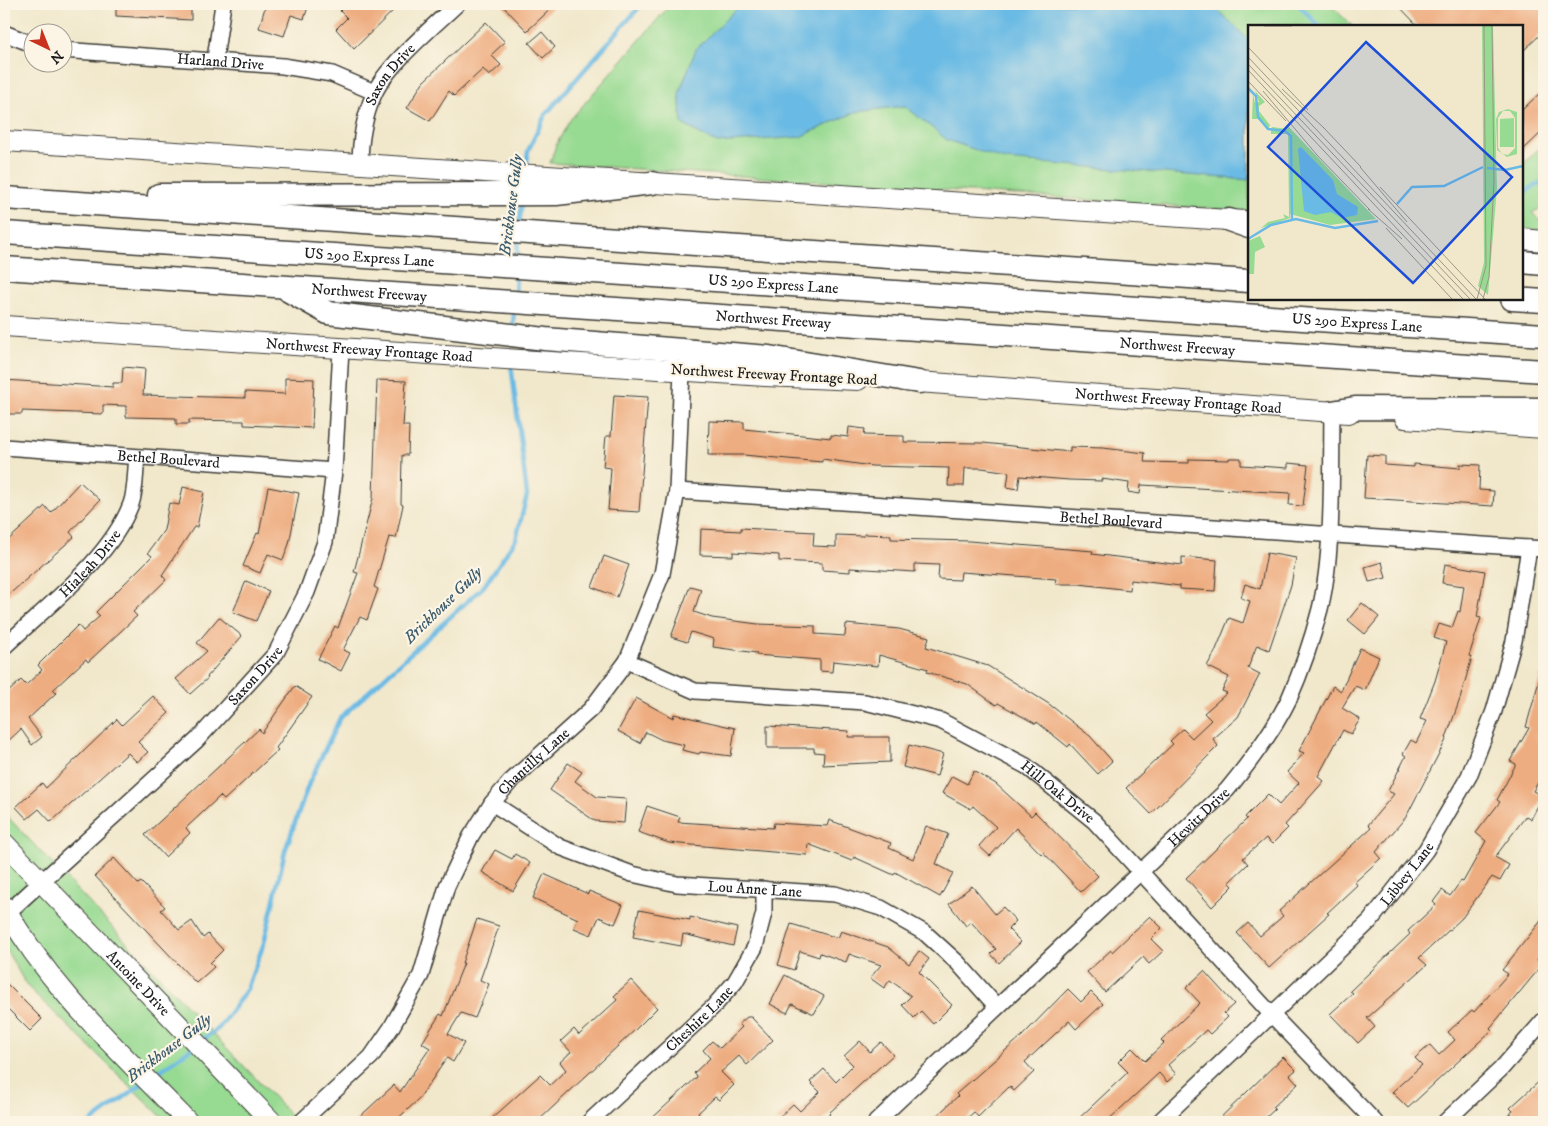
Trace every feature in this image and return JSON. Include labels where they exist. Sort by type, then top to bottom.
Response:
[{"type":"highway","points":[[4,198],[278,193],[488,184],[556,186],[652,183]]},
{"type":"highway","points":[[4,198],[1248,281]]},
{"type":"highway","name":"US 290 Express Lane","points":[[4,233],[1544,335]]},
{"type":"highway","points":[[1523,262],[1544,264]]},
{"type":"highway","name":"Northwest Freeway","points":[[4,268],[1544,371]]},
{"type":"highway","points":[[284,288],[328,314],[545,339],[769,357],[919,382]]},
{"type":"highway","points":[[1523,300],[1544,301]]},
{"type":"highway","points":[[1332,412],[1355,408],[1544,410]]},
{"type":"main road","points":[[4,141],[360,165],[488,184]]},
{"type":"main road","points":[[652,183],[1242,223]]},
{"type":"main road","points":[[1523,240],[1544,241]]},
{"type":"main road","name":"Northwest Freeway Frontage Road","points":[[4,326],[682,371],[919,382],[1544,428]]},
{"type":"main road","name":"Antoine Drive","points":[[4,843],[272,1122]]},
{"type":"main road","points":[[5,912],[40,965],[79,1012],[188,1122]]},
{"type":"street","points":[[215,59],[223,4]]},
{"type":"street","name":"Saxon Drive","points":[[360,165],[362,130],[374,92],[400,58],[456,4]]},
{"type":"street","points":[[4,33],[22,40]]},
{"type":"street","name":"Harland Drive","points":[[72,51],[215,59],[283,66],[332,74],[374,92]]},
{"type":"street","name":"Saxon Drive","points":[[5,912],[197,740],[276,653],[308,592],[324,542],[334,471],[341,349]]},
{"type":"street","name":"Chantilly Lane","points":[[301,1122],[371,1057],[391,1028],[420,976],[447,886],[472,836],[492,803],[510,782],[591,709],[627,660],[662,574],[677,491],[682,371]]},
{"type":"street","name":"Hewitt Drive","points":[[876,1122],[1228,790],[1257,753],[1288,701],[1306,657],[1320,608],[1328,535],[1332,412]]},
{"type":"street","name":"Bethel Boulevard","points":[[4,447],[334,471]]},
{"type":"street","name":"Hialeah Drive","points":[[4,647],[92,564],[118,534],[132,502],[137,458]]},
{"type":"street","name":"Bethel Boulevard","points":[[677,491],[1537,549]]},
{"type":"street","name":"Libbey Lane","points":[[1159,1122],[1370,921],[1426,850],[1469,776],[1494,712],[1537,549]]},
{"type":"street","name":"Hill Oak Drive","points":[[627,660],[695,691],[865,702],[940,721],[1026,766],[1094,821],[1272,1015],[1375,1122]]},
{"type":"street","name":"Lou Anne Lane","points":[[492,803],[560,847],[632,874],[677,884],[835,894],[881,908],[925,933],[958,963],[997,1007]]},
{"type":"street","name":"Cheshire Lane","points":[[589,1122],[714,1006],[735,982],[755,947],[764,913],[764,889]]},
{"type":"street","points":[[1445,1122],[1501,1069],[1544,1020]]},
{"type":"green space","points":[[671,4],[1330,4],[1351,25],[1248,25],[1248,211],[550,163],[556,145],[570,120]]},
{"type":"green space","points":[[1544,144],[1544,206],[1532,213],[1544,224],[1544,230],[1523,229],[1523,164]]},
{"type":"green space","points":[[4,813],[297,1122],[167,1122],[27,986],[4,946]]},
{"type":"water","points":[[741,4],[1212,4],[1248,39],[1248,180],[1005,160],[947,140],[905,106],[856,112],[800,137],[717,143],[682,124],[679,93],[696,49]]},
{"type":"building","points":[[116,4],[191,4],[191,20],[116,16]]},
{"type":"building","points":[[266,4],[298,4],[308,7],[304,19],[291,15],[284,36],[259,28]]},
{"type":"building","points":[[347,4],[400,4],[354,49],[336,29],[347,18],[340,11]]},
{"type":"building","points":[[501,4],[556,4],[527,31]]},
{"type":"building","points":[[1397,4],[1544,4],[1544,31],[1523,51],[1523,25],[1417,25]]},
{"type":"building","points":[[486,22],[505,42],[491,55],[501,65],[489,76],[483,69],[454,96],[449,91],[430,121],[407,108],[423,82]]},
{"type":"building","points":[[542,32],[555,47],[543,58],[529,43]]},
{"type":"building","points":[[1544,89],[1544,130],[1523,150],[1523,109]]},
{"type":"building","points":[[123,367],[145,369],[143,395],[245,398],[245,392],[285,394],[285,378],[314,379],[312,428],[244,425],[244,421],[189,420],[189,424],[176,424],[176,418],[126,417],[126,406],[103,405],[103,414],[22,411],[22,414],[7,414],[7,408],[4,408],[4,380],[113,387],[113,383],[122,383]]},
{"type":"building","points":[[377,380],[406,381],[403,426],[409,426],[408,455],[402,455],[401,504],[403,505],[396,538],[389,537],[374,587],[378,589],[367,620],[360,617],[343,650],[350,653],[341,671],[318,659],[335,626],[338,628],[358,573],[354,572],[373,498]]},
{"type":"building","points":[[614,395],[648,397],[639,512],[608,510],[611,468],[603,467],[606,436],[611,436]]},
{"type":"building","points":[[709,421],[744,422],[744,429],[831,438],[831,435],[848,437],[849,427],[865,429],[864,435],[904,436],[904,442],[983,443],[1070,452],[1070,447],[1103,448],[1145,453],[1144,462],[1189,463],[1189,459],[1229,460],[1229,458],[1241,458],[1241,465],[1288,468],[1288,463],[1308,465],[1303,506],[1289,505],[1290,493],[1141,485],[1140,494],[1128,492],[1129,483],[1102,479],[1102,481],[1069,480],[1020,476],[1018,489],[1007,487],[1009,472],[982,468],[965,468],[964,486],[948,486],[949,468],[872,466],[822,459],[822,462],[743,455],[708,455]]},
{"type":"building","points":[[1367,455],[1385,456],[1385,465],[1414,467],[1414,464],[1460,468],[1460,464],[1480,465],[1479,490],[1494,491],[1493,506],[1364,498]]},
{"type":"building","points":[[80,482],[100,500],[70,532],[74,537],[4,599],[4,544],[45,506],[51,513]]},
{"type":"building","points":[[183,487],[204,492],[197,527],[194,527],[162,575],[166,580],[133,612],[137,616],[88,662],[86,659],[53,690],[56,693],[28,719],[42,737],[32,745],[21,729],[4,745],[4,696],[21,680],[26,685],[42,670],[38,665],[78,625],[83,631],[100,616],[96,612],[152,556],[148,553],[164,530],[169,503],[179,505]]},
{"type":"building","points":[[268,487],[299,493],[289,544],[283,560],[268,554],[260,573],[243,566],[257,533],[259,534]]},
{"type":"building","points":[[741,528],[814,532],[813,546],[836,547],[836,535],[864,536],[864,534],[891,535],[891,539],[969,541],[1093,551],[1092,554],[1182,565],[1182,557],[1217,560],[1215,591],[1180,589],[1180,586],[1131,580],[1130,590],[1079,584],[1055,584],[1056,579],[961,572],[960,580],[938,579],[939,565],[915,564],[915,572],[850,568],[850,572],[822,570],[822,563],[779,561],[779,555],[733,552],[733,556],[700,555],[701,529],[741,531]]},
{"type":"building","points":[[1267,553],[1296,558],[1291,585],[1269,650],[1257,645],[1248,668],[1260,674],[1238,717],[1213,739],[1218,746],[1151,814],[1126,788],[1173,744],[1170,741],[1183,729],[1192,738],[1211,720],[1204,713],[1227,693],[1222,691],[1229,677],[1207,666],[1229,618],[1243,623],[1250,601],[1241,598],[1245,584],[1260,589]]},
{"type":"building","points":[[604,556],[629,565],[617,597],[592,587]]},
{"type":"building","points":[[1382,562],[1386,578],[1369,582],[1365,567]]},
{"type":"building","points":[[1445,564],[1485,571],[1477,617],[1481,618],[1469,656],[1472,657],[1447,738],[1406,817],[1376,852],[1381,858],[1355,882],[1357,885],[1327,913],[1329,914],[1269,968],[1237,933],[1248,923],[1260,936],[1283,916],[1279,911],[1371,828],[1368,825],[1394,794],[1388,791],[1406,756],[1403,754],[1411,740],[1416,743],[1427,721],[1420,719],[1435,681],[1446,642],[1434,638],[1439,624],[1452,628],[1458,611],[1460,612],[1464,586],[1442,583]]},
{"type":"building","points":[[246,581],[269,591],[256,621],[233,612]]},
{"type":"building","points":[[690,586],[701,589],[694,612],[712,618],[758,624],[815,626],[815,634],[845,636],[846,624],[899,629],[929,637],[926,647],[988,666],[1049,704],[1090,736],[1112,761],[1098,774],[1070,744],[1068,747],[1037,722],[1036,724],[998,703],[996,705],[967,684],[927,672],[928,669],[879,655],[878,666],[833,661],[832,672],[820,671],[820,660],[756,655],[757,653],[713,647],[714,639],[691,632],[687,642],[671,637]]},
{"type":"building","points":[[1362,603],[1379,617],[1365,634],[1348,620]]},
{"type":"building","points":[[219,617],[242,636],[208,678],[190,694],[176,679],[207,651],[197,643]]},
{"type":"building","points":[[1360,648],[1379,657],[1365,690],[1355,686],[1342,708],[1360,719],[1351,734],[1343,730],[1318,776],[1324,781],[1285,825],[1288,828],[1272,844],[1266,838],[1243,858],[1248,864],[1229,882],[1233,886],[1212,907],[1186,878],[1247,819],[1245,817],[1268,794],[1279,805],[1299,783],[1287,772],[1304,753],[1299,751],[1333,686],[1341,691]]},
{"type":"building","points":[[1541,674],[1544,674],[1544,772],[1533,791],[1543,796],[1531,819],[1526,816],[1495,857],[1509,865],[1500,881],[1492,877],[1462,918],[1419,958],[1427,965],[1367,1018],[1375,1027],[1358,1043],[1330,1014],[1353,993],[1350,991],[1410,934],[1408,931],[1436,905],[1433,902],[1442,890],[1450,896],[1461,881],[1463,882],[1486,841],[1476,833],[1500,802],[1497,800],[1516,764],[1510,761],[1529,728],[1526,727]]},
{"type":"building","points":[[295,686],[312,697],[276,748],[278,750],[224,800],[220,796],[186,828],[190,833],[165,857],[145,835],[259,729],[262,733]]},
{"type":"building","points":[[153,696],[169,713],[138,742],[148,752],[137,762],[128,753],[51,822],[39,809],[27,819],[16,807],[42,783],[46,788],[117,719],[122,725]]},
{"type":"building","points":[[636,698],[673,718],[674,714],[735,728],[731,756],[700,752],[699,754],[682,750],[684,745],[662,740],[646,732],[640,743],[618,731]]},
{"type":"building","points":[[767,726],[849,731],[848,737],[890,737],[890,762],[823,765],[824,753],[814,752],[814,748],[767,748]]},
{"type":"building","points":[[909,745],[943,754],[937,776],[903,767]]},
{"type":"building","points":[[568,763],[582,772],[575,781],[597,797],[626,799],[624,823],[595,821],[550,790]]},
{"type":"building","points":[[974,771],[996,784],[1031,816],[1035,812],[1098,876],[1081,892],[1043,852],[1041,854],[1016,828],[990,856],[979,846],[996,827],[973,806],[971,809],[942,793],[952,776],[967,784]]},
{"type":"building","points":[[647,806],[680,817],[678,822],[773,828],[774,823],[827,826],[829,820],[891,843],[889,848],[913,859],[926,826],[948,834],[936,864],[953,873],[940,897],[895,872],[894,875],[854,857],[852,861],[808,844],[807,855],[669,843],[638,832]]},
{"type":"building","points":[[495,850],[512,859],[515,854],[530,863],[513,891],[482,872]]},
{"type":"building","points":[[114,858],[138,884],[141,882],[165,907],[161,910],[179,930],[192,921],[203,938],[208,934],[223,950],[210,963],[214,967],[196,983],[95,876]]},
{"type":"building","points":[[544,874],[588,894],[589,891],[623,905],[615,924],[599,917],[591,935],[574,928],[578,919],[533,898]]},
{"type":"building","points":[[972,886],[995,914],[1003,907],[1016,921],[1008,929],[1021,942],[999,963],[991,954],[996,949],[971,922],[966,926],[949,904]]},
{"type":"building","points":[[639,910],[690,920],[690,917],[737,928],[733,946],[683,934],[681,946],[633,937]]},
{"type":"building","points":[[1150,916],[1162,928],[1151,939],[1163,951],[1149,964],[1143,957],[1105,992],[1087,972],[1111,950],[1112,952]]},
{"type":"building","points":[[1544,917],[1544,951],[1537,960],[1543,964],[1490,1028],[1492,1030],[1408,1108],[1392,1092],[1422,1065],[1415,1058],[1430,1045],[1439,1055],[1455,1040],[1448,1032],[1472,1010],[1474,1012],[1508,974],[1502,970]]},
{"type":"building","points":[[477,919],[499,926],[480,980],[489,984],[475,1018],[461,1013],[448,1034],[464,1043],[453,1062],[447,1058],[418,1100],[394,1122],[354,1122],[394,1085],[400,1092],[430,1048],[422,1043],[440,1014],[443,1016],[464,963],[462,963]]},
{"type":"building","points":[[791,924],[838,938],[841,931],[888,947],[909,964],[919,951],[929,959],[919,972],[952,1005],[933,1024],[921,1011],[914,1018],[902,1005],[911,996],[890,980],[884,988],[870,978],[881,965],[849,954],[846,962],[820,953],[819,957],[800,951],[794,970],[778,965]]},
{"type":"building","points":[[1204,971],[1234,1004],[1224,1013],[1228,1017],[1210,1034],[1206,1030],[1168,1065],[1176,1074],[1167,1082],[1159,1073],[1106,1122],[1075,1122],[1128,1072],[1118,1062],[1132,1048],[1145,1061],[1164,1043],[1161,1040],[1200,1003],[1186,988]]},
{"type":"building","points":[[785,975],[824,996],[814,1014],[792,1004],[787,1013],[770,1004]]},
{"type":"building","points":[[631,980],[657,1008],[636,1029],[537,1122],[488,1122],[540,1075],[550,1085],[566,1070],[560,1062],[571,1052],[561,1041],[574,1029],[579,1035],[617,1000],[614,996]]},
{"type":"building","points":[[4,981],[42,1019],[30,1031],[4,1005]]},
{"type":"building","points":[[1068,989],[1081,1002],[1091,992],[1103,1004],[1076,1029],[1069,1021],[1025,1062],[1034,1072],[1014,1091],[1010,1086],[978,1117],[974,1112],[963,1122],[930,1122],[958,1096],[956,1094],[1022,1036]]},
{"type":"building","points":[[747,1017],[751,1017],[773,1040],[747,1065],[739,1056],[721,1072],[734,1085],[719,1100],[715,1097],[698,1113],[701,1117],[696,1122],[648,1122],[697,1077],[694,1073],[710,1058],[703,1050],[712,1041],[720,1048],[742,1027],[739,1024]]},
{"type":"building","points":[[860,1041],[870,1052],[881,1042],[893,1055],[821,1122],[774,1122],[793,1104],[800,1111],[820,1092],[810,1082],[824,1069],[836,1082],[853,1065],[844,1056]]},
{"type":"building","points":[[1283,1057],[1296,1070],[1290,1075],[1298,1084],[1273,1107],[1275,1109],[1261,1122],[1216,1122]]},
{"type":"building","points":[[1544,1077],[1544,1116],[1538,1122],[1501,1122],[1513,1111],[1510,1108]]},
{"type":"waterway","name":"Brickhouse Gully","points":[[526,170],[528,151],[545,115],[642,4]]},
{"type":"waterway","points":[[1298,4],[1318,25]]},
{"type":"waterway","points":[[1523,192],[1544,181]]},
{"type":"waterway","name":"Brickhouse Gully","points":[[519,227],[522,200]]},
{"type":"waterway","name":"Brickhouse Gully","points":[[517,262],[518,240]]},
{"type":"waterway","name":"Brickhouse Gully","points":[[515,297],[516,274]]},
{"type":"waterway","name":"Brickhouse Gully","points":[[513,329],[514,309]]},
{"type":"waterway","name":"Brickhouse Gully","points":[[201,1041],[219,1028],[247,989],[264,943],[285,851],[309,783],[340,718],[484,586],[516,539],[527,495],[511,364]]},
{"type":"waterway","name":"Brickhouse Gully","points":[[150,1078],[193,1047]]},
{"type":"waterway","name":"Brickhouse Gully","points":[[91,1122],[142,1084]]}]
